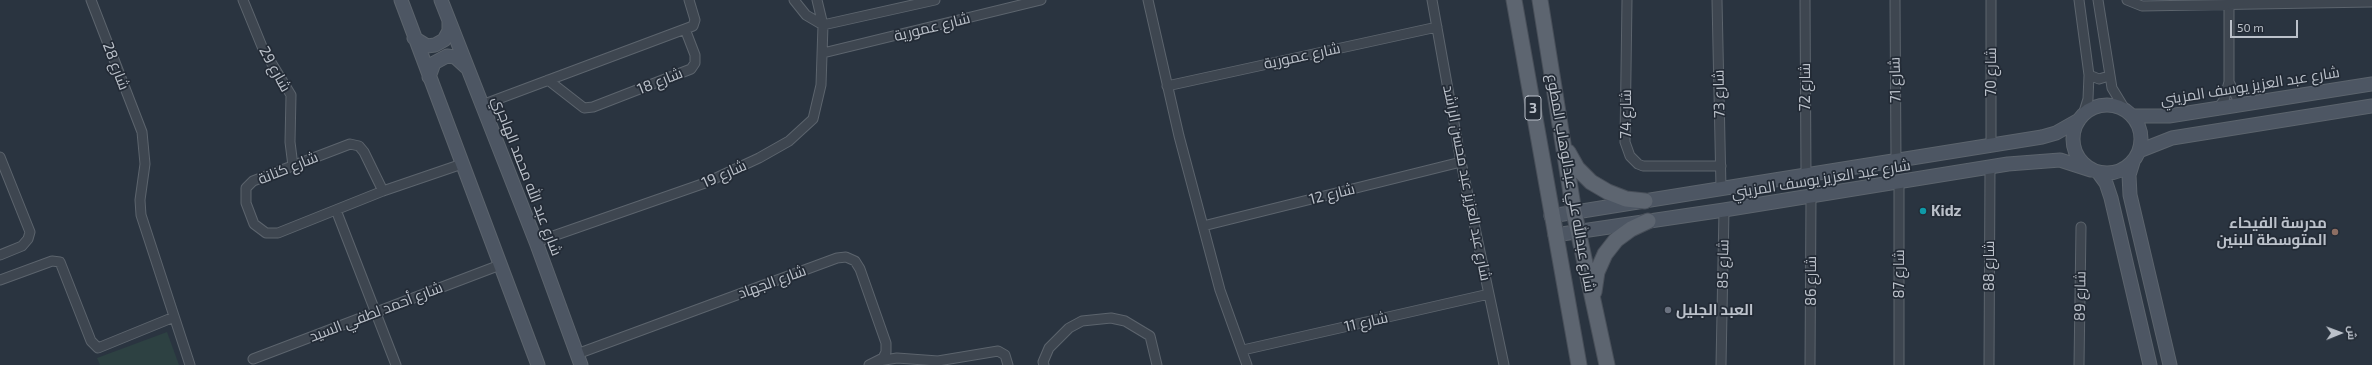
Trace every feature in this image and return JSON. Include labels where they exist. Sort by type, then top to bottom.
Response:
[{"type":"main road","name":"شارع عبدالله علي عبدالوهاب المطوع","points":[[1514,0],[1551,216],[1580,365]]},
{"type":"main road","name":"شارع عبدالله علي عبدالوهاب المطوع","points":[[1540,0],[1574,212],[1607,365]]},
{"type":"main road","points":[[1561,132],[1567,151],[1591,182],[1608,192],[1626,199],[1645,201]]},
{"type":"main road","points":[[1594,310],[1597,272],[1604,254],[1631,228],[1648,221]]},
{"type":"street","name":"شارع 28","points":[[90,0],[142,132],[145,164],[140,200],[141,215],[190,365]]},
{"type":"street","name":"شارع 29","points":[[243,0],[264,49],[290,95],[290,142],[293,166]]},
{"type":"street","points":[[401,0],[538,365]]},
{"type":"street","name":"شارع عبد الله محمد الهاجري","points":[[441,0],[466,67],[536,242],[579,360]]},
{"type":"street","points":[[482,106],[685,29],[695,23],[689,0]]},
{"type":"street","points":[[794,0],[806,15],[823,25]]},
{"type":"street","name":"شارع 19","points":[[536,242],[705,183],[759,158],[789,141],[813,118],[821,84],[823,25],[816,0]]},
{"type":"street","name":"شارع عمورية","points":[[823,25],[935,0]]},
{"type":"street","name":"شارع عمورية","points":[[823,53],[1042,0]]},
{"type":"street","points":[[1148,0],[1167,86],[1220,290],[1243,350],[1247,365]]},
{"type":"street","name":"شارع عبد العزيز عبد محسن الراشد","points":[[1432,0],[1461,162],[1504,365]]},
{"type":"street","name":"شارع 74","points":[[1627,0],[1625,142],[1630,156],[1638,164],[1643,166],[1721,166]]},
{"type":"street","name":"شارع 73","points":[[1717,0],[1721,188]]},
{"type":"street","name":"شارع 72","points":[[1805,0],[1806,174]]},
{"type":"street","name":"شارع 71","points":[[1895,0],[1896,160]]},
{"type":"street","name":"شارع 70","points":[[1991,0],[1991,145]]},
{"type":"street","points":[[2078,0],[2089,75],[2088,99],[2081,117],[2074,129],[2074,148],[2083,164],[2094,171],[2106,183],[2111,198],[2150,365]]},
{"type":"street","points":[[2098,0],[2112,88],[2141,133],[2136,157],[2129,175],[2130,195],[2164,340],[2168,365],[2158,365]]},
{"type":"street","points":[[2127,0],[2142,6],[2208,3],[2229,5],[2299,2],[2372,2]]},
{"type":"street","points":[[2217,110],[2224,100],[2229,82],[2229,5]]},
{"type":"street","points":[[414,38],[427,46],[435,45],[444,40],[449,31],[449,21]]},
{"type":"street","name":"شارع عمورية","points":[[1167,86],[1437,27]]},
{"type":"street","name":"شارع 18","points":[[548,80],[584,108],[593,108],[691,69],[695,63],[695,55],[685,29]]},
{"type":"street","points":[[429,76],[434,63],[447,56],[455,57],[466,67]]},
{"type":"street","points":[[2089,75],[2100,79],[2109,76]]},
{"type":"street","points":[[2229,82],[2238,100],[2246,104]]},
{"type":"street","name":"شارع عبد العزيز يوسف المزيني","points":[[2129,113],[2170,116],[2217,110],[2372,84]]},
{"type":"street","points":[[2081,117],[2099,106],[2118,106],[2129,113]]},
{"type":"street","points":[[2094,171],[2120,171],[2136,157],[2172,138],[2372,106]]},
{"type":"street","name":"شارع عبد العزيز يوسف المزيني","points":[[1551,216],[1991,145],[2056,133],[2081,117]]},
{"type":"street","name":"شارع كنانة","points":[[383,192],[359,146],[350,144],[253,181],[246,188],[246,203],[254,224],[266,233],[278,233],[383,192],[462,164]]},
{"type":"street","points":[[1933,154],[1938,155],[1944,162],[1945,167],[1940,175]]},
{"type":"street","points":[[0,157],[30,232],[28,240],[22,246],[0,255]]},
{"type":"street","name":"شارع عبد العزيز يوسف المزيني","points":[[1555,235],[1899,183],[1990,167],[2060,160],[2094,171]]},
{"type":"street","name":"شارع 12","points":[[1203,226],[1461,162]]},
{"type":"street","name":"شارع 88","points":[[1989,365],[1990,167]]},
{"type":"street","points":[[1786,177],[1781,180],[1777,190],[1779,195],[1789,200]]},
{"type":"street","name":"شارع 87","points":[[1899,183],[1900,365]]},
{"type":"street","points":[[2111,198],[2119,192],[2130,195]]},
{"type":"street","name":"شارع 86","points":[[1810,365],[1811,196]]},
{"type":"street","points":[[336,210],[396,365]]},
{"type":"street","name":"شارع 85","points":[[1721,365],[1724,210]]},
{"type":"street","name":"شارع 89","points":[[2080,365],[2081,227]]},
{"type":"street","name":"شارع الجهاد","points":[[579,360],[837,258],[846,257],[855,261],[860,269],[886,343],[886,352],[879,361]]},
{"type":"street","points":[[0,280],[52,261],[60,262],[91,341],[98,348],[174,317]]},
{"type":"street","name":"شارع أحمد لطفي السيد","points":[[252,359],[500,265]]},
{"type":"street","name":"شارع 11","points":[[1243,350],[1489,294]]},
{"type":"street","points":[[1044,365],[1043,362],[1049,348],[1069,328],[1090,319],[1111,318],[1125,321],[1150,336],[1157,365]]},
{"type":"street","points":[[2146,345],[2156,348],[2164,340]]},
{"type":"street","points":[[1576,347],[1576,365]]},
{"type":"street","points":[[869,365],[879,361],[897,358],[921,363],[998,351],[1004,355],[1008,365]]},
{"type":"green space","points":[[167,332],[179,365],[100,365],[97,358]]},
{"type":"place","name":"Kidz","points":[[1923,211]]},
{"type":"place","name":"مدرسة الفيحاء المتوسطة للبنين","points":[[2335,232]]},
{"type":"place","name":"العبد الجليل","points":[[1668,310]]}]
